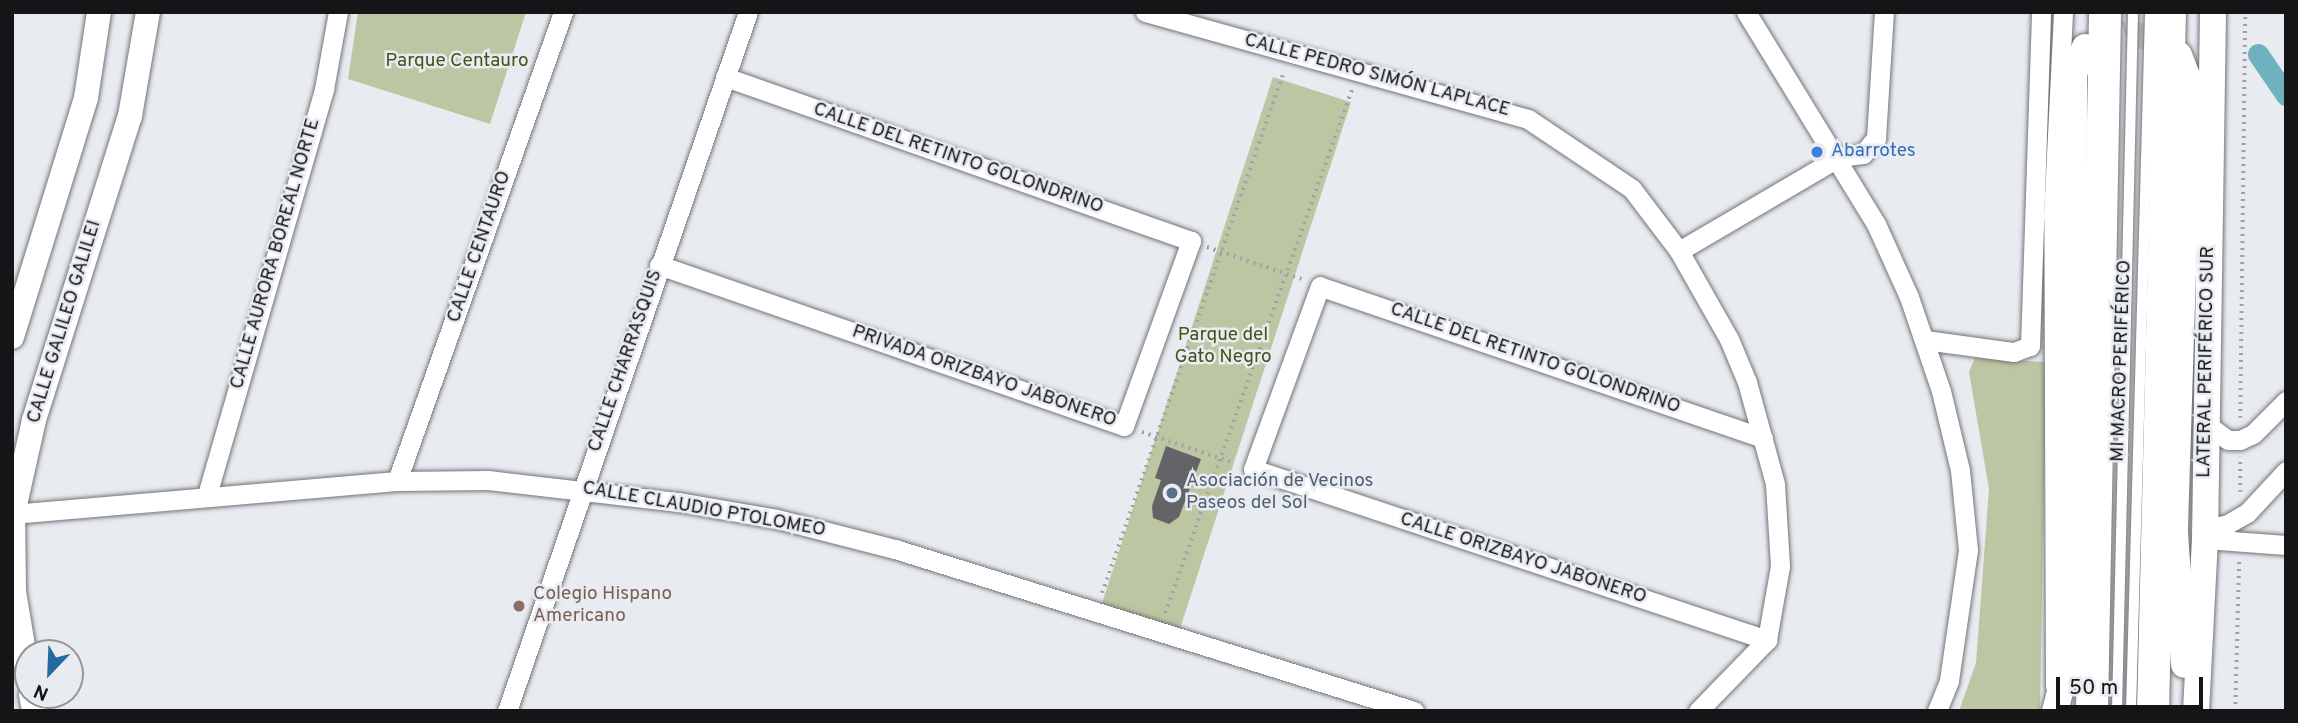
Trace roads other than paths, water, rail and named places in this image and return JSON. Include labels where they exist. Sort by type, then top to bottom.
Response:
[{"type":"highway","points":[[2092,711],[2105,12]]},
{"type":"highway","points":[[2153,711],[2170,12]]},
{"type":"main road","name":"LATERAL PERIFÉRICO SUR","points":[[2195,711],[2205,533],[2213,12]]},
{"type":"main road","points":[[2055,711],[2069,658],[2073,615],[2074,74],[2085,47]]},
{"type":"main road","points":[[2179,55],[2189,81],[2175,534],[2185,678],[2195,711]]},
{"type":"street","points":[[12,337],[86,98],[100,12]]},
{"type":"street","name":"CALLE GALILEO GALILEI","points":[[22,639],[14,591],[13,514],[34,420],[130,116],[148,12]]},
{"type":"street","name":"CALLE AURORA BOREAL NORTE","points":[[207,495],[324,89],[338,12]]},
{"type":"street","name":"CALLE CENTAURO","points":[[397,481],[563,12]]},
{"type":"street","name":"CALLE CHARRASQUIS","points":[[507,711],[748,12]]},
{"type":"street","name":"CALLE PEDRO SIMÓN LAPLACE","points":[[1145,12],[1528,119],[1632,189],[1679,251],[1728,339],[1747,382],[1774,484],[1780,566],[1767,640]]},
{"type":"street","points":[[1746,12],[1839,157],[1876,224],[1925,340],[1960,470],[1967,538],[1965,587],[1951,668],[1937,711]]},
{"type":"street","points":[[1679,251],[1839,157],[1863,155],[1876,138],[1884,12]]},
{"type":"street","points":[[1925,340],[2014,352],[2030,346],[2041,12]]},
{"type":"street","points":[[2055,711],[2053,216],[2061,12]]},
{"type":"street","name":"CALLE DEL RETINTO GOLONDRINO","points":[[724,77],[1191,241]]},
{"type":"street","name":"PRIVADA ORIZBAYO JABONERO","points":[[659,265],[1124,426],[1191,241]]},
{"type":"street","name":"CALLE DEL RETINTO GOLONDRINO","points":[[1253,469],[1318,292],[1763,439]]},
{"type":"street","points":[[2206,424],[2228,439],[2240,440],[2253,434],[2286,401]]},
{"type":"street","name":"CALLE ORIZBAYO JABONERO","points":[[1253,469],[1767,640]]},
{"type":"street","points":[[2205,533],[2239,518],[2286,471]]},
{"type":"street","name":"CALLE CLAUDIO PTOLOMEO","points":[[13,514],[207,495],[397,481],[488,480],[583,488],[836,533],[1414,711]]},
{"type":"street","points":[[2205,533],[2239,542],[2286,545]]},
{"type":"street","points":[[1698,711],[1767,640]]},
{"type":"lane","name":"MI MACRO PERIFÉRICO","points":[[2117,711],[2133,12]]},
{"type":"lane","name":"MI MACRO PERIFÉRICO","points":[[2131,711],[2150,12]]},
{"type":"waterway","points":[[2258,54],[2286,95]]},
{"type":"tunnel","points":[[2088,46],[2128,33],[2156,39],[2175,52]]},
{"type":"place","name":"Abarrotes","points":[[1817,152]]},
{"type":"place","name":"Asociación de Vecinos Paseos del Sol","points":[[1172,493]]},
{"type":"place","name":"Colegio Hispano Americano","points":[[519,606]]},
{"type":"park label","name":"Parque Centauro","points":[[457,62]]},
{"type":"park label","name":"Parque del Gato Negro","points":[[1223,347]]}]
